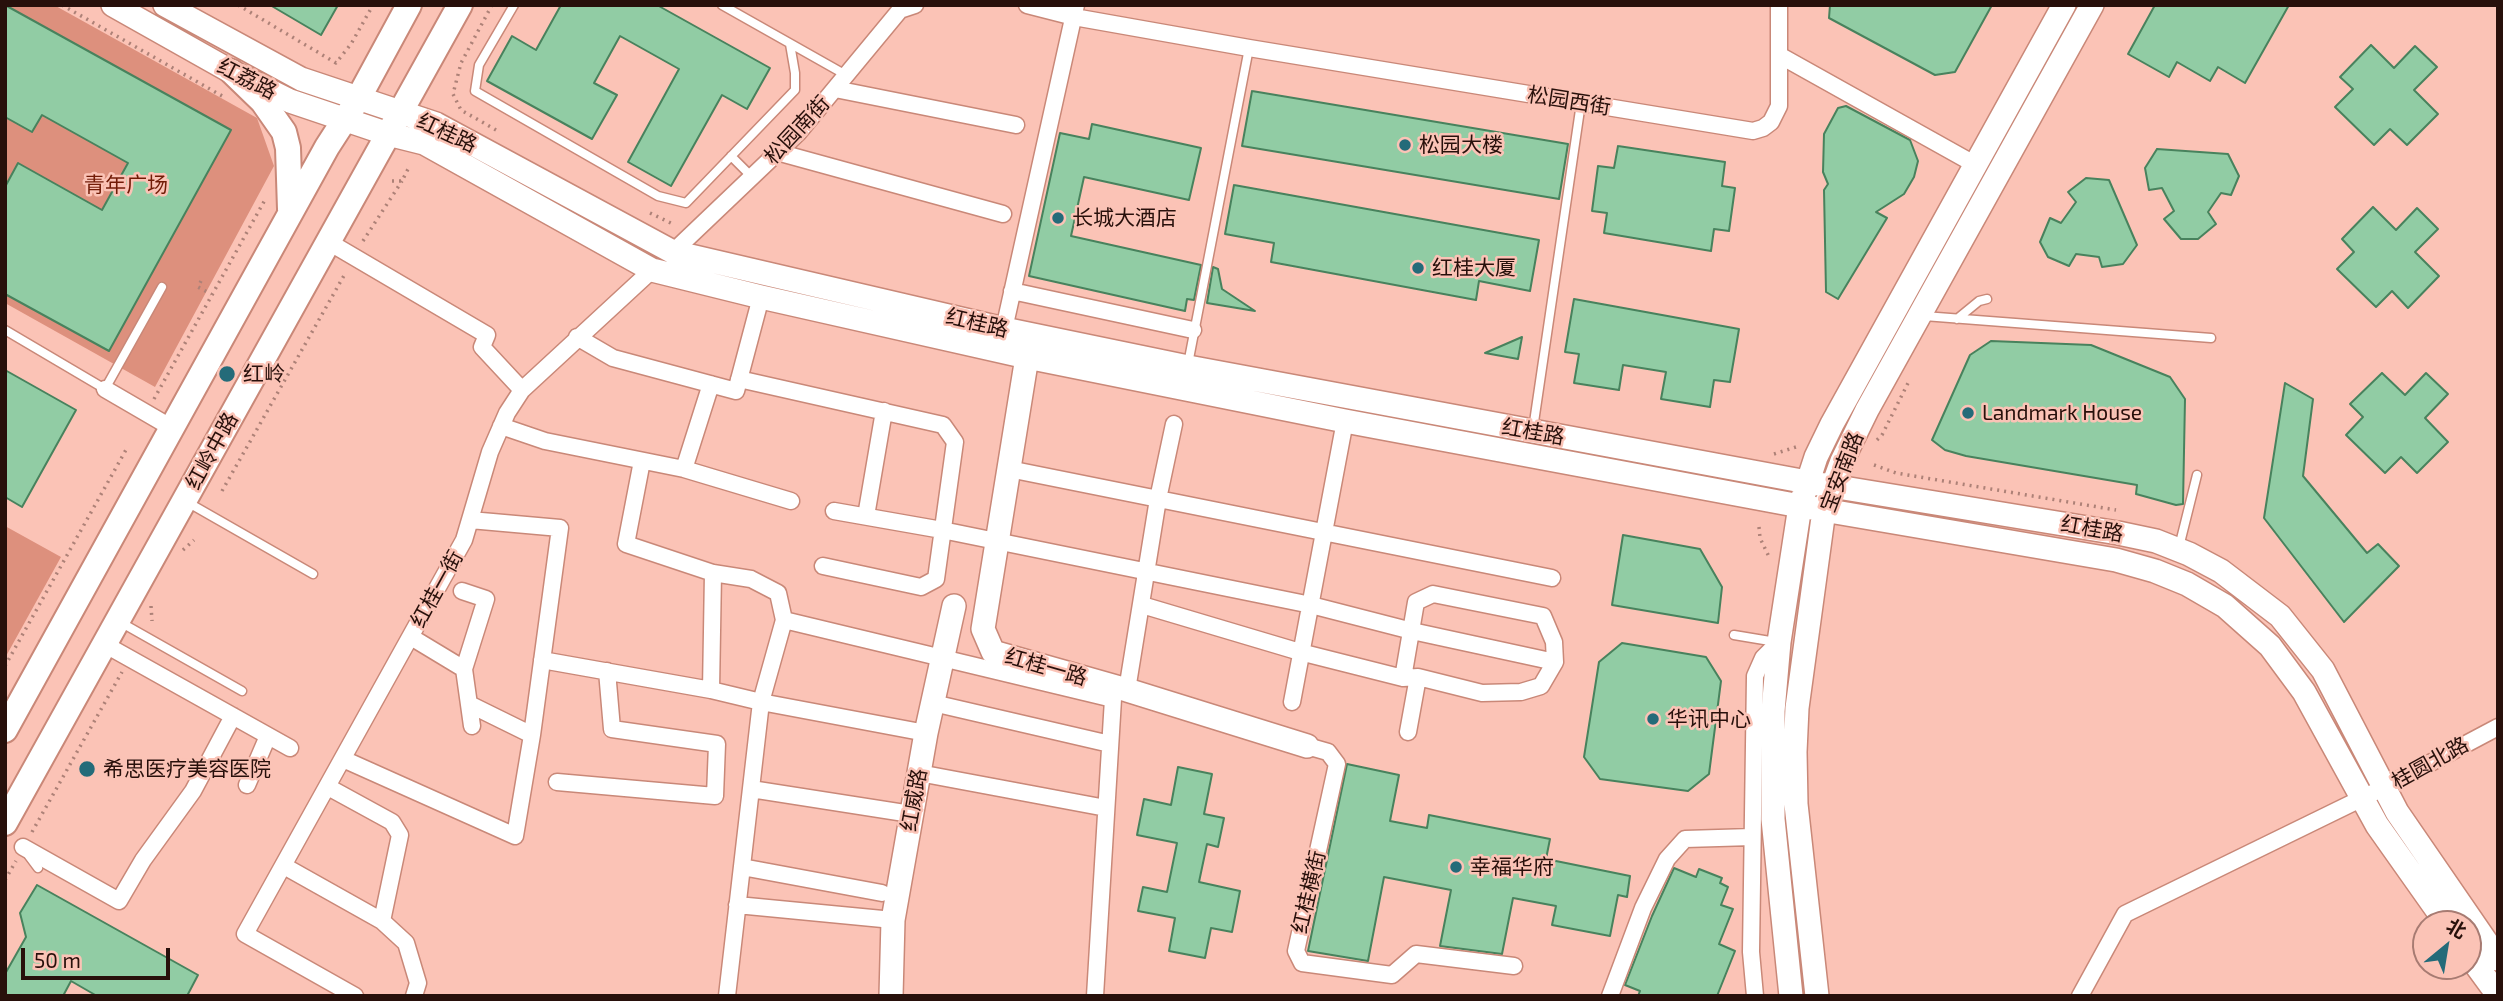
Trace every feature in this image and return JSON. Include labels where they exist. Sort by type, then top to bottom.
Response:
[{"type":"main road","name":"红荔路","points":[[113,5],[290,102],[344,120],[394,123]]},
{"type":"main road","name":"红荔路","points":[[165,5],[301,79],[358,99],[394,123]]},
{"type":"main road","points":[[5,730],[290,213],[410,5]]},
{"type":"main road","name":"红岭中路","points":[[5,824],[460,5]]},
{"type":"main road","name":"宝安南路","points":[[1791,996],[1773,818],[1773,711],[1779,642],[1800,506],[1807,482],[1832,424],[2064,5]]},
{"type":"main road","name":"宝安南路","points":[[1817,996],[1796,804],[1795,752],[1797,708],[1825,510],[1832,486],[1855,433],[2092,5]]},
{"type":"main road","points":[[232,72],[262,102],[284,132],[288,148],[290,213]]},
{"type":"main road","name":"红桂路","points":[[394,123],[436,124],[673,252],[1004,329],[1188,367],[1807,482],[2156,541],[2221,571],[2280,616],[2323,670],[2383,788],[2498,959]]},
{"type":"main road","name":"红桂路","points":[[394,123],[424,143],[652,270],[1027,357],[1345,421],[1800,506],[2116,559],[2155,570],[2188,584],[2225,606],[2270,646],[2304,692],[2361,799],[2437,910]]},
{"type":"main road","name":"红桂一路","points":[[1027,357],[983,629],[993,652],[1307,746]]},
{"type":"main road","name":"红威路","points":[[891,996],[893,920],[926,733],[954,606]]},
{"type":"main road","points":[[2482,973],[2498,995]]},
{"type":"street","name":"松园南街","points":[[673,252],[799,132],[900,10],[915,5]]},
{"type":"street","points":[[1004,329],[1075,11],[1027,5]]},
{"type":"street","name":"松园西街","points":[[1075,11],[1250,48],[1753,131],[1771,122],[1779,106],[1779,5]]},
{"type":"street","points":[[1779,55],[1976,165]]},
{"type":"street","points":[[835,89],[1016,125]]},
{"type":"street","points":[[777,152],[1003,214]]},
{"type":"street","points":[[327,241],[487,335],[482,347],[522,390]]},
{"type":"street","name":"红桂一街","points":[[355,996],[246,934],[464,540],[490,452],[501,426],[522,390],[652,270]]},
{"type":"street","points":[[1012,291],[1194,330]]},
{"type":"street","points":[[578,337],[613,358],[736,391],[761,297]]},
{"type":"street","points":[[739,379],[943,425],[955,442],[936,579],[921,587],[823,566]]},
{"type":"street","points":[[684,469],[711,384]]},
{"type":"street","points":[[104,388],[172,428]]},
{"type":"street","points":[[866,516],[884,411]]},
{"type":"street","points":[[1292,702],[1345,421]]},
{"type":"street","points":[[1127,690],[1158,499],[1174,424]]},
{"type":"street","points":[[501,426],[545,441],[684,469],[791,501]]},
{"type":"street","points":[[642,461],[626,544],[713,573],[751,579],[778,593],[784,620],[761,702],[727,996]]},
{"type":"street","points":[[1009,469],[1552,578]]},
{"type":"street","points":[[834,511],[942,530],[1311,605],[1412,631],[1555,662]]},
{"type":"street","points":[[343,759],[515,836],[532,735],[560,528],[470,520]]},
{"type":"street","points":[[711,690],[713,573]]},
{"type":"street","points":[[462,591],[486,599],[464,669],[472,726]]},
{"type":"street","points":[[1142,605],[1300,652],[1410,678],[1482,693],[1521,692],[1541,686],[1555,662],[1554,642],[1543,616],[1433,594],[1416,602],[1412,631],[1410,678],[1408,732]]},
{"type":"street","points":[[784,620],[1113,699],[1095,996]]},
{"type":"street","points":[[411,637],[464,669]]},
{"type":"street","points":[[1755,996],[1751,952],[1755,676],[1762,658],[1779,642]]},
{"type":"street","points":[[104,644],[290,748]]},
{"type":"street","points":[[542,660],[926,733]]},
{"type":"street","points":[[556,782],[715,796],[717,744],[612,729],[607,671]]},
{"type":"street","points":[[933,703],[1110,744]]},
{"type":"street","points":[[469,704],[532,735]]},
{"type":"street","points":[[23,848],[119,901],[142,860],[193,791],[233,716]]},
{"type":"street","name":"桂圆北路","points":[[2080,996],[2125,914],[2383,788],[2498,727]]},
{"type":"street","points":[[247,785],[268,736]]},
{"type":"street","name":"红桂横街","points":[[1307,746],[1328,752],[1337,764],[1296,951],[1302,963],[1392,975],[1416,954],[1514,966]]},
{"type":"street","points":[[919,774],[1106,808]]},
{"type":"street","points":[[328,787],[392,822],[400,835],[382,921]]},
{"type":"street","points":[[751,789],[911,814]]},
{"type":"street","points":[[1610,996],[1643,908],[1667,859],[1685,839],[1752,837]]},
{"type":"street","points":[[284,866],[382,921],[406,943],[418,983],[414,996]]},
{"type":"street","points":[[741,867],[882,893]]},
{"type":"street","points":[[737,905],[893,920]]},
{"type":"lane","points":[[514,5],[479,65],[475,91],[658,196],[686,204],[795,90],[790,44]]},
{"type":"lane","points":[[722,5],[846,75]]},
{"type":"lane","points":[[1188,367],[1250,48]]},
{"type":"lane","points":[[1532,432],[1581,103]]},
{"type":"lane","points":[[732,156],[752,177]]},
{"type":"lane","points":[[5,330],[104,388],[162,287]]},
{"type":"lane","points":[[1957,319],[1979,301],[1987,299]]},
{"type":"lane","points":[[1920,316],[2211,338]]},
{"type":"lane","points":[[2178,550],[2197,475]]},
{"type":"lane","points":[[184,501],[313,574]]},
{"type":"lane","points":[[118,621],[242,691]]},
{"type":"lane","points":[[1734,635],[1779,642]]},
{"type":"lane","points":[[23,848],[38,868]]},
{"type":"path","points":[[62,5],[231,101]]},
{"type":"path","points":[[238,5],[336,63],[352,44],[373,5]]},
{"type":"path","points":[[453,94],[461,63],[492,5]]},
{"type":"path","points":[[361,246],[409,167]]},
{"type":"path","points":[[392,181],[402,181]]},
{"type":"path","points":[[153,399],[267,198]]},
{"type":"path","points":[[222,491],[346,272]]},
{"type":"path","points":[[201,281],[198,287],[211,294]]},
{"type":"path","points":[[1773,454],[1795,449],[1799,442]]},
{"type":"path","points":[[5,666],[127,448]]},
{"type":"path","points":[[23,848],[124,669]]},
{"type":"green space","name":"青年广场","points":[[5,5],[54,5],[257,118],[274,166],[155,387],[5,303]]},
{"type":"green space","points":[[5,526],[61,557],[5,658]]},
{"type":"building","points":[[5,5],[231,130],[109,351],[5,294],[5,187],[18,163],[102,210],[128,163],[42,115],[32,132],[5,117]]},
{"type":"building","points":[[270,5],[338,5],[321,35]]},
{"type":"building","points":[[561,5],[657,5],[770,68],[747,109],[722,95],[671,186],[628,162],[679,69],[620,36],[594,83],[617,95],[592,139],[487,81],[512,36],[536,50]]},
{"type":"building","points":[[1830,5],[1992,5],[1955,72],[1935,75],[1829,18]]},
{"type":"building","points":[[2155,5],[2289,5],[2245,83],[2218,67],[2210,81],[2177,62],[2169,77],[2128,54]]},
{"type":"building","points":[[2371,45],[2394,68],[2415,46],[2437,67],[2414,90],[2438,114],[2407,145],[2390,129],[2374,145],[2335,107],[2353,89],[2340,77]]},
{"type":"building","name":"松园大楼","points":[[1252,91],[1568,144],[1559,199],[1242,146]]},
{"type":"building","points":[[1846,106],[1910,140],[1918,161],[1914,177],[1904,194],[1876,212],[1887,218],[1838,299],[1826,292],[1824,190],[1828,184],[1823,172],[1824,134],[1838,108]]},
{"type":"building","name":"长城大酒店","points":[[1092,124],[1201,148],[1189,200],[1084,177],[1071,236],[1201,265],[1194,300],[1187,299],[1185,311],[1029,276],[1060,133],[1089,139]]},
{"type":"building","points":[[1618,146],[1725,162],[1722,186],[1735,188],[1729,231],[1714,229],[1711,251],[1604,233],[1607,213],[1592,211],[1598,166],[1614,168]]},
{"type":"building","points":[[2157,149],[2228,154],[2239,176],[2231,195],[2221,193],[2208,212],[2216,224],[2198,239],[2181,239],[2164,219],[2174,211],[2162,188],[2149,190],[2145,168]]},
{"type":"building","points":[[2086,178],[2109,180],[2137,245],[2123,264],[2102,267],[2099,257],[2076,254],[2069,266],[2048,257],[2040,242],[2050,218],[2061,223],[2076,202],[2068,192]]},
{"type":"building","name":"红桂大厦","points":[[1234,185],[1539,240],[1530,291],[1479,281],[1476,300],[1271,262],[1274,243],[1225,234]]},
{"type":"building","points":[[2373,207],[2396,230],[2417,208],[2438,229],[2415,252],[2439,276],[2408,308],[2392,291],[2376,307],[2337,269],[2354,252],[2342,239]]},
{"type":"building","points":[[1213,267],[1218,269],[1222,289],[1255,311],[1207,303]]},
{"type":"building","points":[[1574,299],[1739,329],[1730,382],[1714,380],[1710,407],[1661,399],[1666,372],[1623,365],[1619,390],[1574,383],[1579,354],[1565,352]]},
{"type":"building","points":[[1522,337],[1518,359],[1485,353]]},
{"type":"building","points":[[1991,341],[2091,345],[2170,377],[2185,399],[2183,504],[2176,505],[2136,494],[2137,485],[1966,456],[1945,450],[1932,440],[1970,355]]},
{"type":"building","points":[[5,370],[76,410],[22,507],[5,497]]},
{"type":"building","points":[[2382,373],[2405,395],[2426,373],[2448,394],[2425,418],[2448,442],[2417,473],[2401,457],[2385,473],[2346,435],[2363,417],[2350,404]]},
{"type":"building","points":[[2285,383],[2313,399],[2303,476],[2367,553],[2378,544],[2399,566],[2344,622],[2264,518]]},
{"type":"building","points":[[1623,535],[1700,549],[1722,587],[1718,623],[1612,605]]},
{"type":"building","name":"华讯中心","points":[[1622,643],[1706,657],[1721,681],[1709,774],[1688,791],[1600,779],[1584,757],[1599,662]]},
{"type":"building","name":"幸福华府","points":[[1347,764],[1399,775],[1390,821],[1427,828],[1429,815],[1550,839],[1546,859],[1630,876],[1627,897],[1618,895],[1610,936],[1552,925],[1556,906],[1513,898],[1502,954],[1440,946],[1451,890],[1384,877],[1368,961],[1308,951]]},
{"type":"building","points":[[1178,767],[1212,774],[1204,814],[1224,818],[1218,847],[1207,844],[1199,882],[1240,891],[1232,932],[1211,928],[1205,958],[1169,951],[1175,918],[1138,911],[1143,887],[1167,892],[1177,843],[1137,835],[1144,799],[1171,805]]},
{"type":"building","points":[[1674,868],[1696,877],[1699,869],[1722,878],[1720,883],[1728,887],[1721,905],[1733,909],[1719,944],[1735,951],[1717,996],[1638,996],[1640,991],[1625,985]]},
{"type":"building","points":[[37,885],[198,975],[187,996],[97,996],[71,981],[63,996],[5,996],[5,974],[26,937],[20,913]]},
{"type":"place","name":"松园大楼","points":[[1405,145]]},
{"type":"place","name":"长城大酒店","points":[[1058,218]]},
{"type":"place","name":"红桂大厦","points":[[1418,268]]},
{"type":"place","name":"红岭","points":[[227,374]]},
{"type":"place","name":"Landmark House","points":[[1968,413]]},
{"type":"place","name":"华讯中心","points":[[1653,719]]},
{"type":"place","name":"希思医疗美容医院","points":[[87,769]]},
{"type":"place","name":"幸福华府","points":[[1456,867]]}]
